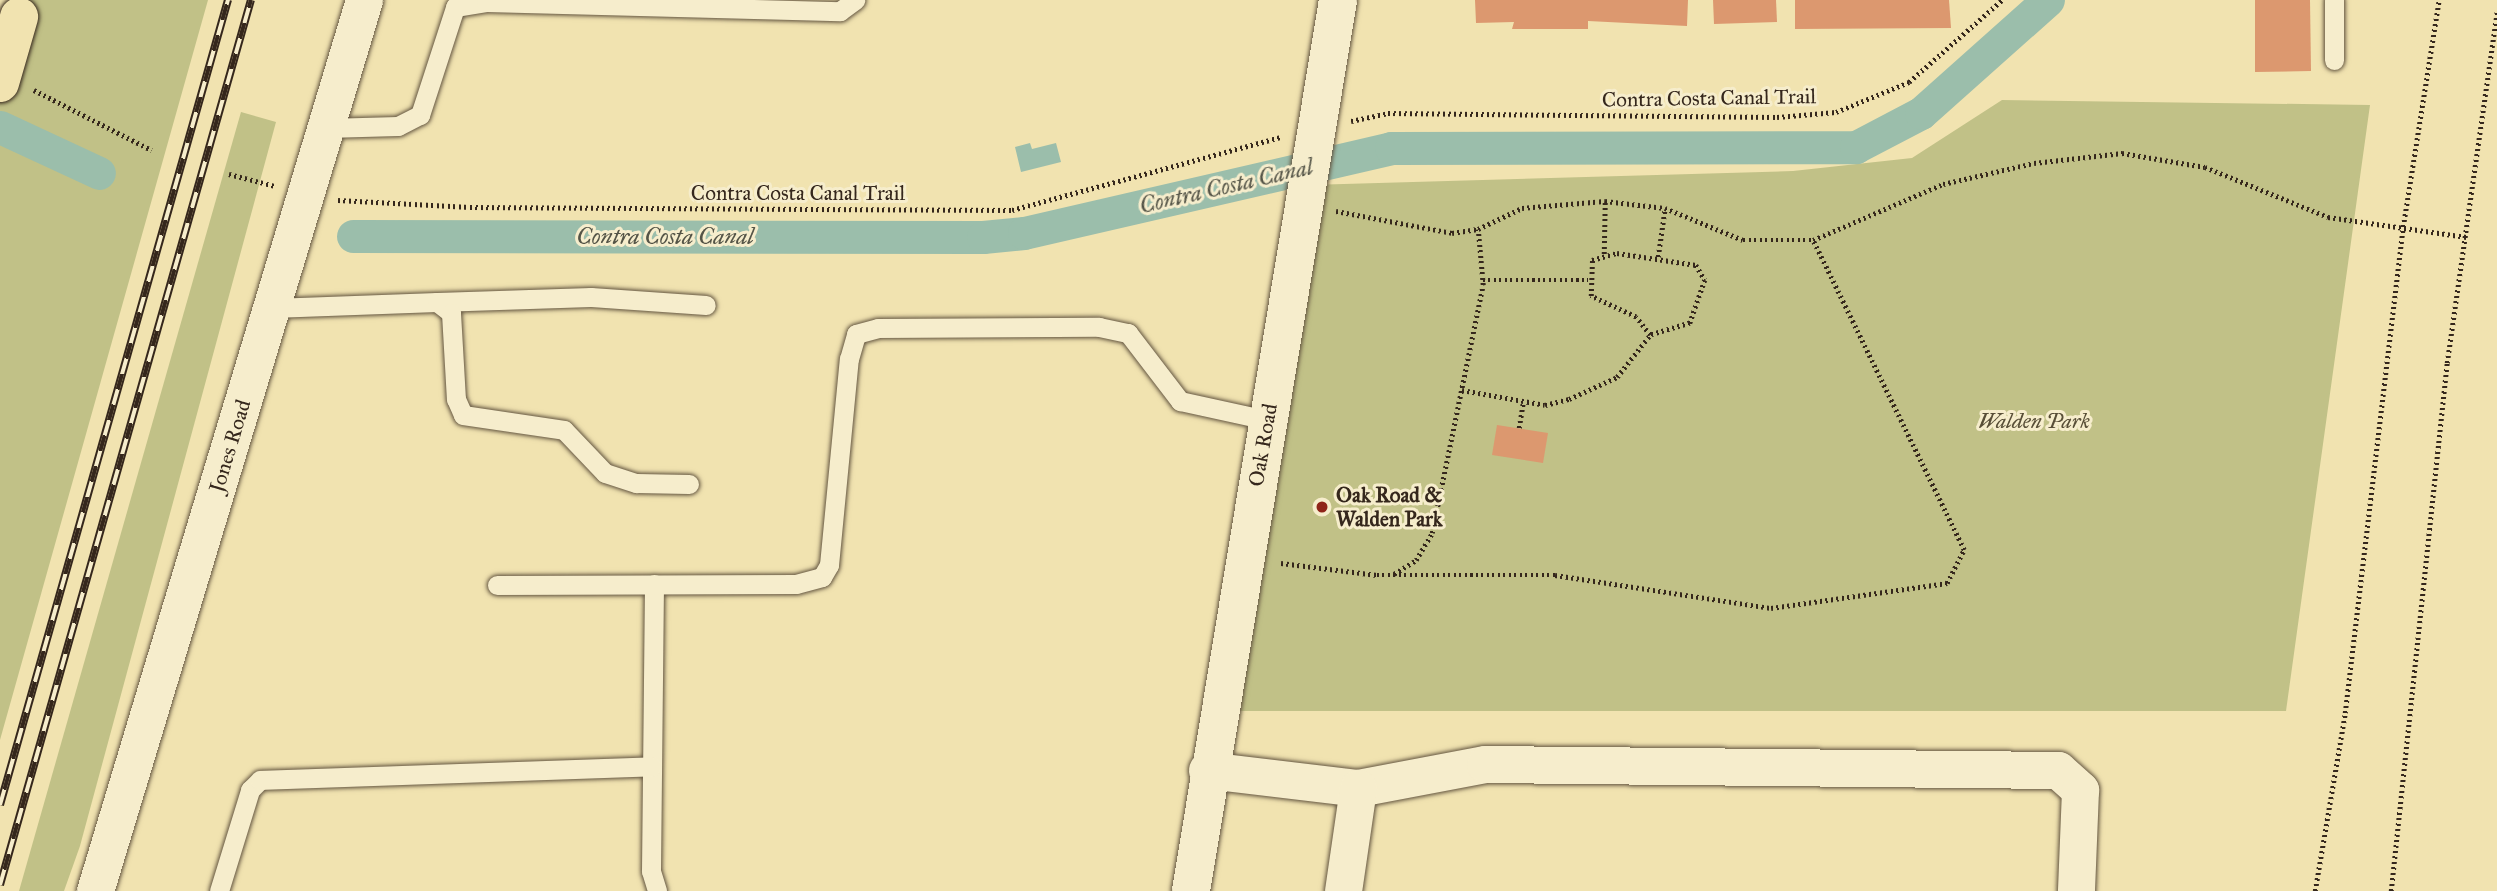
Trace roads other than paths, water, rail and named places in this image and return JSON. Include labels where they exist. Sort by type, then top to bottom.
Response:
[{"type":"highway","points":[[12,83],[19,17]]},
{"type":"main road","name":"Oak Road","points":[[1191,891],[1207,770],[1317,138],[1338,0]]},
{"type":"street","name":"Jones Road","points":[[95,891],[364,0]]},
{"type":"street","points":[[1207,770],[1358,788],[1485,764],[2058,770],[2080,790],[2076,891]]},
{"type":"street","points":[[1343,891],[1358,788]]},
{"type":"lane","points":[[326,128],[398,126],[420,115],[455,8],[486,2],[840,10],[855,0]]},
{"type":"lane","points":[[2334,0],[2334,60]]},
{"type":"lane","points":[[272,308],[591,297],[706,305]]},
{"type":"lane","points":[[437,302],[451,313],[456,399],[463,415],[564,430],[604,473],[636,484],[689,484]]},
{"type":"lane","points":[[497,585],[796,584],[822,578],[829,565],[856,334],[878,328],[1099,327],[1128,333],[1180,401],[1267,420]]},
{"type":"lane","points":[[654,584],[651,871],[657,891]]},
{"type":"lane","points":[[219,891],[250,790],[260,780],[652,766]]},
{"type":"waterway","name":"Contra Costa Canal","points":[[353,236],[983,237],[1024,233],[1391,148],[1856,147],[1921,113],[2048,0]]},
{"type":"waterway","name":"Contra Costa Canal","points":[[0,127],[99,173]]},
{"type":"railway","points":[[0,805],[228,0]]},
{"type":"railway","points":[[0,885],[251,0]]},
{"type":"place","name":"Oak Road & Walden Park","points":[[1322,507]]},
{"type":"park label","name":"Walden Park","points":[[2034,421]]}]
